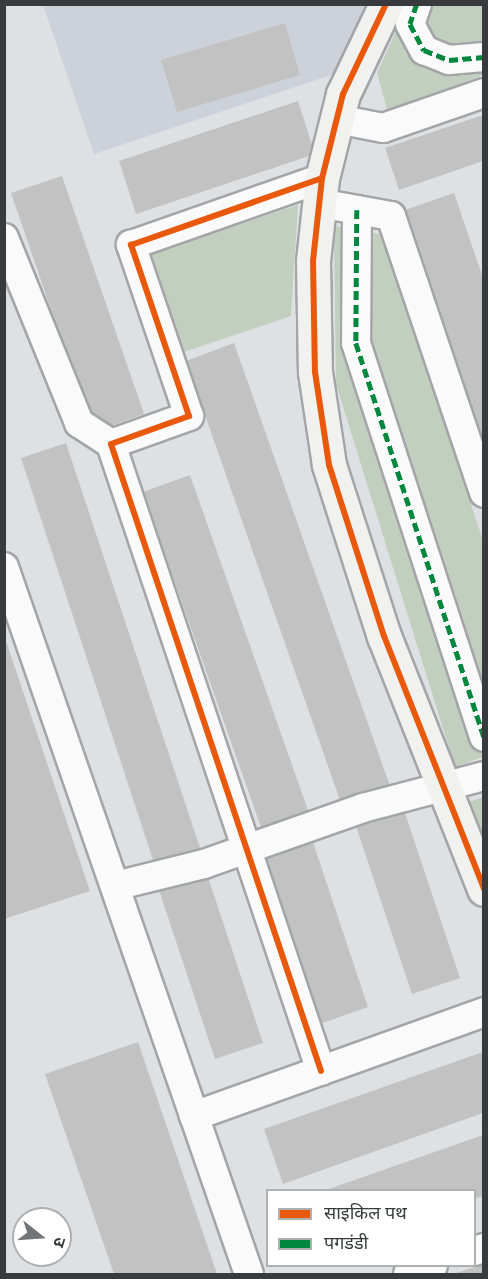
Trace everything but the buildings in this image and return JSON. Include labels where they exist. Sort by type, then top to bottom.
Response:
[{"type":"street","points":[[386,4],[343,94],[320,190],[313,261],[315,372],[328,465],[384,636],[483,889]]},
{"type":"street","points":[[417,4],[410,24],[424,50],[449,60],[483,57]]},
{"type":"street","points":[[337,119],[383,128],[483,93]]},
{"type":"street","points":[[111,444],[189,416],[131,245],[320,190],[357,210],[392,216],[483,493]]},
{"type":"street","points":[[357,210],[356,344],[483,737]]},
{"type":"street","points":[[4,238],[79,423],[111,444],[321,1071]]},
{"type":"street","points":[[4,567],[249,1275]]},
{"type":"street","points":[[115,886],[247,851],[363,808],[443,790],[483,776]]},
{"type":"street","points":[[194,1116],[483,1012]]},
{"type":"street","points":[[408,1275],[430,1267]]},
{"type":"shaded area","points":[[43,5],[371,5],[343,71],[94,154]]},
{"type":"green space","points":[[408,5],[483,5],[483,75],[388,112],[377,73]]},
{"type":"green space","points":[[298,205],[291,316],[178,354],[146,255]]},
{"type":"green space","points":[[334,226],[384,235],[483,541],[483,757],[455,767],[336,384]]},
{"type":"green space","points":[[484,797],[483,833],[469,802]]},
{"type":"marked path","points":[[417,4],[410,24],[424,50],[449,60],[484,57]]},
{"type":"marked path","points":[[357,210],[356,343],[484,737]]},
{"type":"cycle path","points":[[386,4],[343,94],[322,178],[313,261],[315,372],[329,465],[384,636],[484,889]]},
{"type":"cycle path","points":[[321,1071],[111,444],[189,416],[131,245],[322,178]]}]
